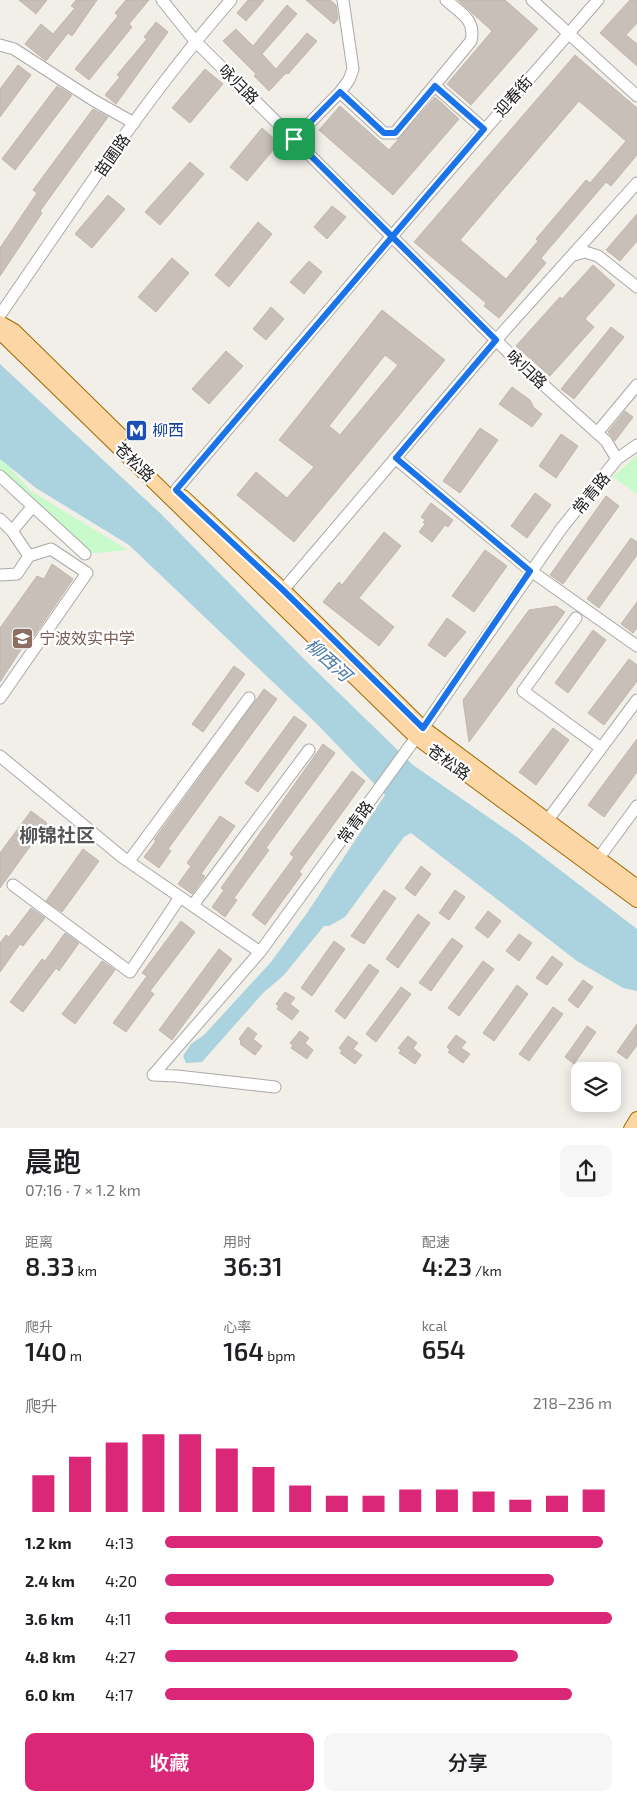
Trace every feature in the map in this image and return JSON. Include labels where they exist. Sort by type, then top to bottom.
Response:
[{"type":"main road","name":"苍松路","points":[[0,324],[14,331],[176,490],[283,590],[417,736],[547,821],[637,887]]},
{"type":"main road","name":"苍松路","points":[[0,332],[417,736],[637,900]]},
{"type":"main road","points":[[630,1128],[637,1119]]},
{"type":"street","name":"咏归路","points":[[162,0],[195,41],[496,340],[598,433],[614,451],[617,459]]},
{"type":"street","name":"苗圃路","points":[[0,315],[134,123],[195,41],[231,0]]},
{"type":"street","points":[[294,139],[340,92],[349,80],[353,69],[344,0]]},
{"type":"street","points":[[340,92],[384,133],[390,135],[395,133],[471,41],[473,30],[471,21],[446,0]]},
{"type":"street","points":[[532,0],[637,96]]},
{"type":"street","name":"迎春街","points":[[176,490],[484,129],[598,0]]},
{"type":"street","points":[[0,45],[14,49],[93,100],[134,123]]},
{"type":"street","points":[[435,86],[484,129]]},
{"type":"street","points":[[283,590],[496,340],[637,183]]},
{"type":"street","points":[[574,255],[585,252],[598,256],[637,287]]},
{"type":"street","points":[[598,433],[637,385]]},
{"type":"street","name":"常青路","points":[[274,1087],[152,1075],[260,952],[417,736],[530,571],[617,459],[637,445]]},
{"type":"street","points":[[396,458],[530,571],[637,646]]},
{"type":"street","points":[[0,478],[85,554]]},
{"type":"street","points":[[12,532],[33,506]]},
{"type":"street","points":[[0,519],[12,532],[28,556]]},
{"type":"street","points":[[0,575],[17,574],[28,556],[52,549],[87,573],[0,698]]},
{"type":"street","points":[[576,618],[523,691],[601,748]]},
{"type":"street","points":[[129,861],[249,698]]},
{"type":"street","points":[[547,821],[637,700]]},
{"type":"street","points":[[193,905],[309,750]]},
{"type":"street","points":[[0,756],[129,861],[260,952]]},
{"type":"street","points":[[598,859],[637,806]]},
{"type":"street","points":[[13,885],[130,972],[180,897]]},
{"type":"green space","points":[[637,455],[637,494],[613,477]]},
{"type":"green space","points":[[0,457],[31,491],[128,550],[85,554],[0,474]]},
{"type":"water","points":[[0,364],[160,513],[304,659],[413,765],[517,837],[637,929],[637,991],[623,988],[577,961],[411,833],[404,837],[345,917],[329,926],[324,926],[284,975],[263,993],[202,1062],[186,1063],[183,1056],[191,1044],[204,1035],[271,962],[307,913],[385,795],[316,723],[129,545],[36,488],[0,459]]},
{"type":"building","points":[[19,0],[47,0],[36,14]]},
{"type":"building","points":[[76,0],[97,0],[72,36],[68,33],[46,61],[25,44],[41,24],[53,34],[75,8],[71,6]]},
{"type":"building","points":[[126,0],[149,0],[129,24],[132,27],[89,80],[75,69],[118,16],[115,13]]},
{"type":"building","points":[[248,0],[264,0],[246,21],[237,13]]},
{"type":"building","points":[[306,0],[330,0],[336,5],[338,19],[334,24]]},
{"type":"building","points":[[458,0],[505,0],[538,29],[471,105],[447,84],[492,31]]},
{"type":"building","points":[[630,0],[637,0],[637,23],[626,35],[637,44],[637,66],[600,33]]},
{"type":"building","points":[[287,5],[297,14],[262,54],[276,69],[307,33],[317,41],[288,74],[286,73],[269,91],[254,76],[256,74],[223,41],[236,29],[253,46]]},
{"type":"building","points":[[156,22],[168,32],[116,104],[105,95],[120,77],[117,75],[147,39],[144,37]]},
{"type":"building","points":[[575,55],[637,108],[637,155],[611,186],[606,182],[541,258],[546,263],[499,318],[484,306],[486,303],[414,242]],"holes":[[[579,101],[626,141],[590,183],[586,180],[536,239],[538,241],[506,279],[460,240]]]},
{"type":"building","points":[[18,65],[31,75],[0,117],[0,89]]},
{"type":"building","points":[[205,69],[223,84],[190,123],[172,108]]},
{"type":"building","points":[[57,86],[72,95],[15,170],[2,159]]},
{"type":"building","points":[[435,97],[459,119],[393,195],[319,130],[340,106],[389,150]]},
{"type":"building","points":[[93,109],[108,117],[40,211],[42,213],[0,276],[0,248],[37,193],[33,190]]},
{"type":"building","points":[[262,128],[279,143],[247,181],[230,167]]},
{"type":"building","points":[[190,162],[204,174],[160,225],[145,212]]},
{"type":"building","points":[[108,195],[125,209],[92,248],[75,234]]},
{"type":"building","points":[[332,206],[346,217],[327,239],[314,227]]},
{"type":"building","points":[[637,214],[637,241],[620,261],[606,250]]},
{"type":"building","points":[[258,222],[272,234],[229,287],[215,275]]},
{"type":"building","points":[[172,258],[189,273],[156,312],[138,297]]},
{"type":"building","points":[[309,261],[322,272],[304,294],[290,282]]},
{"type":"building","points":[[593,265],[615,285],[585,319],[594,327],[550,376],[516,346],[560,297],[562,299]]},
{"type":"building","points":[[271,307],[284,319],[266,340],[253,329]]},
{"type":"building","points":[[382,310],[445,360],[294,542],[237,495],[256,472],[287,498],[314,467],[279,440]],"holes":[[[385,355],[398,365],[340,435],[329,426]]]},
{"type":"building","points":[[611,327],[624,337],[574,399],[561,389]]},
{"type":"building","points":[[226,351],[243,366],[209,404],[192,389]]},
{"type":"building","points":[[512,387],[530,400],[534,408],[542,414],[532,427],[499,404]]},
{"type":"building","points":[[625,411],[633,417],[615,441],[608,432]]},
{"type":"building","points":[[480,428],[498,440],[460,493],[443,481]]},
{"type":"building","points":[[561,434],[578,446],[556,478],[539,466]]},
{"type":"building","points":[[535,493],[551,505],[527,538],[511,526]]},
{"type":"building","points":[[606,496],[619,506],[563,584],[550,575]]},
{"type":"building","points":[[431,503],[453,520],[448,527],[445,525],[432,542],[419,532],[425,524],[423,522],[425,520],[421,517]]},
{"type":"building","points":[[384,532],[401,546],[359,598],[394,627],[379,646],[323,602],[339,582],[342,585]]},
{"type":"building","points":[[631,538],[637,542],[637,555],[599,608],[587,599]]},
{"type":"building","points":[[485,550],[507,566],[474,612],[452,596]]},
{"type":"building","points":[[52,564],[73,579],[34,636],[31,634],[0,682],[0,628],[37,576],[44,579]]},
{"type":"building","points":[[637,602],[637,628],[633,633],[621,624]]},
{"type":"building","points":[[556,606],[565,612],[469,742],[463,700],[529,610]]},
{"type":"building","points":[[447,618],[466,632],[445,657],[428,645]]},
{"type":"building","points":[[593,630],[606,640],[568,693],[555,683]]},
{"type":"building","points":[[629,659],[637,665],[637,681],[604,725],[588,713]]},
{"type":"building","points":[[234,666],[245,674],[203,732],[192,724]]},
{"type":"building","points":[[264,689],[277,699],[168,849],[171,851],[159,868],[144,857],[156,841],[154,840]]},
{"type":"building","points":[[294,716],[307,725],[258,792],[245,783]]},
{"type":"building","points":[[553,728],[569,740],[536,785],[519,772]]},
{"type":"building","points":[[637,739],[637,772],[604,817],[588,805]]},
{"type":"building","points":[[323,744],[335,753],[266,848],[269,850],[234,898],[237,900],[225,917],[212,907],[224,890],[221,888]]},
{"type":"building","points":[[352,771],[365,781],[299,872],[302,874],[265,925],[252,915],[294,857],[290,854]]},
{"type":"building","points":[[31,811],[47,823],[0,888],[0,853]]},
{"type":"building","points":[[220,816],[235,826],[201,874],[205,876],[192,894],[178,884],[191,866],[187,863]]},
{"type":"building","points":[[83,849],[99,861],[62,912],[46,901]]},
{"type":"building","points":[[421,866],[431,874],[415,896],[405,888]]},
{"type":"building","points":[[384,890],[396,898],[364,944],[351,936]]},
{"type":"building","points":[[455,890],[465,897],[449,920],[439,913]]},
{"type":"building","points":[[31,908],[45,918],[23,946],[20,944],[0,972],[0,943],[6,935],[9,937]]},
{"type":"building","points":[[488,911],[501,921],[488,938],[475,928]]},
{"type":"building","points":[[418,914],[430,923],[398,968],[386,959]]},
{"type":"building","points":[[181,921],[195,932],[150,991],[154,994],[126,1032],[113,1023],[147,976],[142,973]]},
{"type":"building","points":[[65,933],[79,943],[59,971],[56,968],[23,1012],[10,1002],[42,959],[45,961]]},
{"type":"building","points":[[519,934],[532,943],[519,961],[506,951]]},
{"type":"building","points":[[452,938],[463,946],[431,991],[419,983]]},
{"type":"building","points":[[334,941],[345,949],[312,996],[301,988]]},
{"type":"building","points":[[219,949],[232,959],[172,1040],[159,1030]]},
{"type":"building","points":[[552,956],[563,964],[547,985],[536,978]]},
{"type":"building","points":[[102,961],[115,970],[75,1024],[62,1014]]},
{"type":"building","points":[[483,961],[494,969],[459,1016],[448,1008]]},
{"type":"building","points":[[369,964],[379,971],[345,1019],[335,1011]]},
{"type":"building","points":[[583,980],[593,987],[578,1008],[568,1000]]},
{"type":"building","points":[[517,985],[528,994],[494,1041],[483,1033]]},
{"type":"building","points":[[401,987],[411,994],[376,1042],[366,1034]]},
{"type":"building","points":[[285,992],[295,998],[290,1004],[299,1011],[292,1020],[277,1009],[279,1006],[276,1004]]},
{"type":"building","points":[[553,1007],[563,1014],[529,1061],[519,1054]]},
{"type":"building","points":[[637,1024],[637,1045],[627,1059],[617,1052]]},
{"type":"building","points":[[587,1026],[596,1032],[575,1062],[571,1062],[565,1057]]},
{"type":"building","points":[[248,1027],[257,1034],[253,1039],[262,1046],[255,1055],[240,1044],[241,1041],[239,1039]]},
{"type":"building","points":[[300,1031],[309,1038],[305,1043],[313,1050],[307,1059],[291,1048],[293,1045],[290,1043]]},
{"type":"building","points":[[456,1035],[466,1042],[461,1048],[470,1054],[463,1063],[448,1052],[450,1050],[447,1047]]},
{"type":"building","points":[[348,1036],[358,1043],[353,1049],[362,1055],[355,1064],[340,1053],[342,1051],[339,1048]]},
{"type":"building","points":[[408,1036],[417,1043],[413,1048],[421,1055],[415,1064],[399,1053],[401,1050],[398,1048]]},
{"type":"place","name":"柳西","points":[[136,430]]},
{"type":"place","name":"宁波效实中学","points":[[23,638]]},
{"type":"district","name":"柳锦社区","points":[[57,835]]},
{"type":"route","points":[[294,139],[340,92],[384,133],[390,135],[395,133],[435,86],[484,129],[392,236],[176,490],[283,590],[423,728],[530,571],[396,458],[496,340],[392,236],[294,139]]},
{"type":"water label","name":"柳西河","points":[[328,660]]}]
